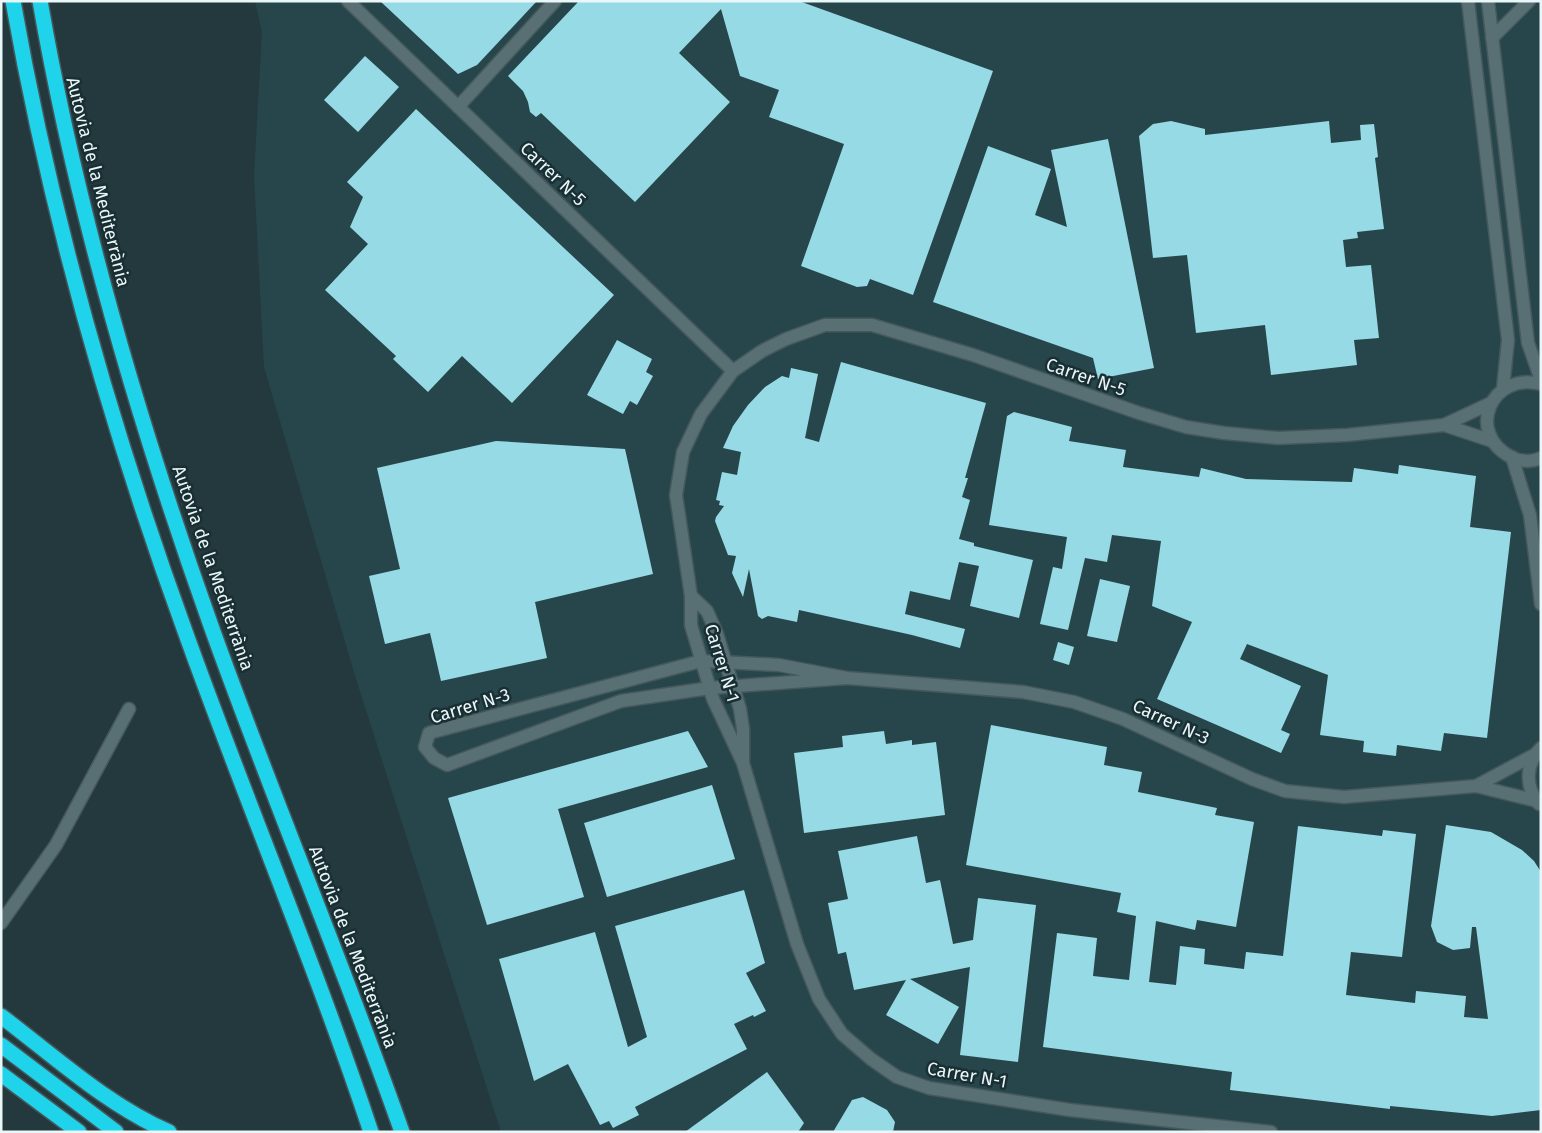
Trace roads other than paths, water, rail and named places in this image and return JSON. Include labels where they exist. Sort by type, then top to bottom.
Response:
[{"type":"highway","points":[[12,1],[26,78],[63,240],[109,403],[185,632],[337,1030],[371,1132]]},
{"type":"highway","name":"Autovia de la Mediterrània","points":[[40,1],[53,72],[90,234],[134,396],[210,621],[283,821],[363,1021],[402,1132]]},
{"type":"highway","points":[[1,1016],[114,1101],[146,1122],[168,1132]]},
{"type":"highway","points":[[1,1046],[116,1132]]},
{"type":"highway","points":[[1,1074],[79,1132]]},
{"type":"street","name":"Carrer N-5","points":[[348,1],[733,371]]},
{"type":"street","points":[[458,107],[555,1]]},
{"type":"street","points":[[1468,1],[1508,340],[1503,388]]},
{"type":"street","points":[[1488,1],[1528,343],[1541,382],[1515,382],[1503,388],[1491,403],[1487,417],[1492,441],[1501,452],[1516,460],[1535,460],[1541,458]]},
{"type":"street","points":[[1492,38],[1524,2]]},
{"type":"street","name":"Carrer N-5","points":[[692,596],[676,495],[683,452],[701,414],[733,371],[762,351],[786,339],[825,326],[872,324],[973,355],[1122,408],[1186,427],[1278,438],[1444,425]]},
{"type":"street","points":[[1444,425],[1491,403]]},
{"type":"street","points":[[1444,425],[1492,441]]},
{"type":"street","points":[[1512,457],[1530,515],[1541,604]]},
{"type":"street","name":"Carrer N-1","points":[[692,596],[691,625],[701,661],[729,736],[742,763],[797,944],[819,1000],[842,1034],[870,1059],[897,1077],[929,1088],[1070,1110],[1271,1132]]},
{"type":"street","name":"Carrer N-1","points":[[692,596],[707,611],[717,634],[734,686],[743,730],[742,763]]},
{"type":"street","name":"Carrer N-3","points":[[847,678],[710,688],[621,701],[447,765],[434,758],[425,747],[429,733],[701,661],[779,665],[847,678],[1023,692],[1074,702],[1123,719],[1252,779],[1285,791],[1344,797],[1476,786]]},
{"type":"street","points":[[1,923],[56,845],[129,709]]},
{"type":"street","points":[[1476,786],[1537,752]]},
{"type":"street","points":[[1537,752],[1528,773],[1531,794],[1539,804]]},
{"type":"street","points":[[1476,786],[1539,804]]}]
